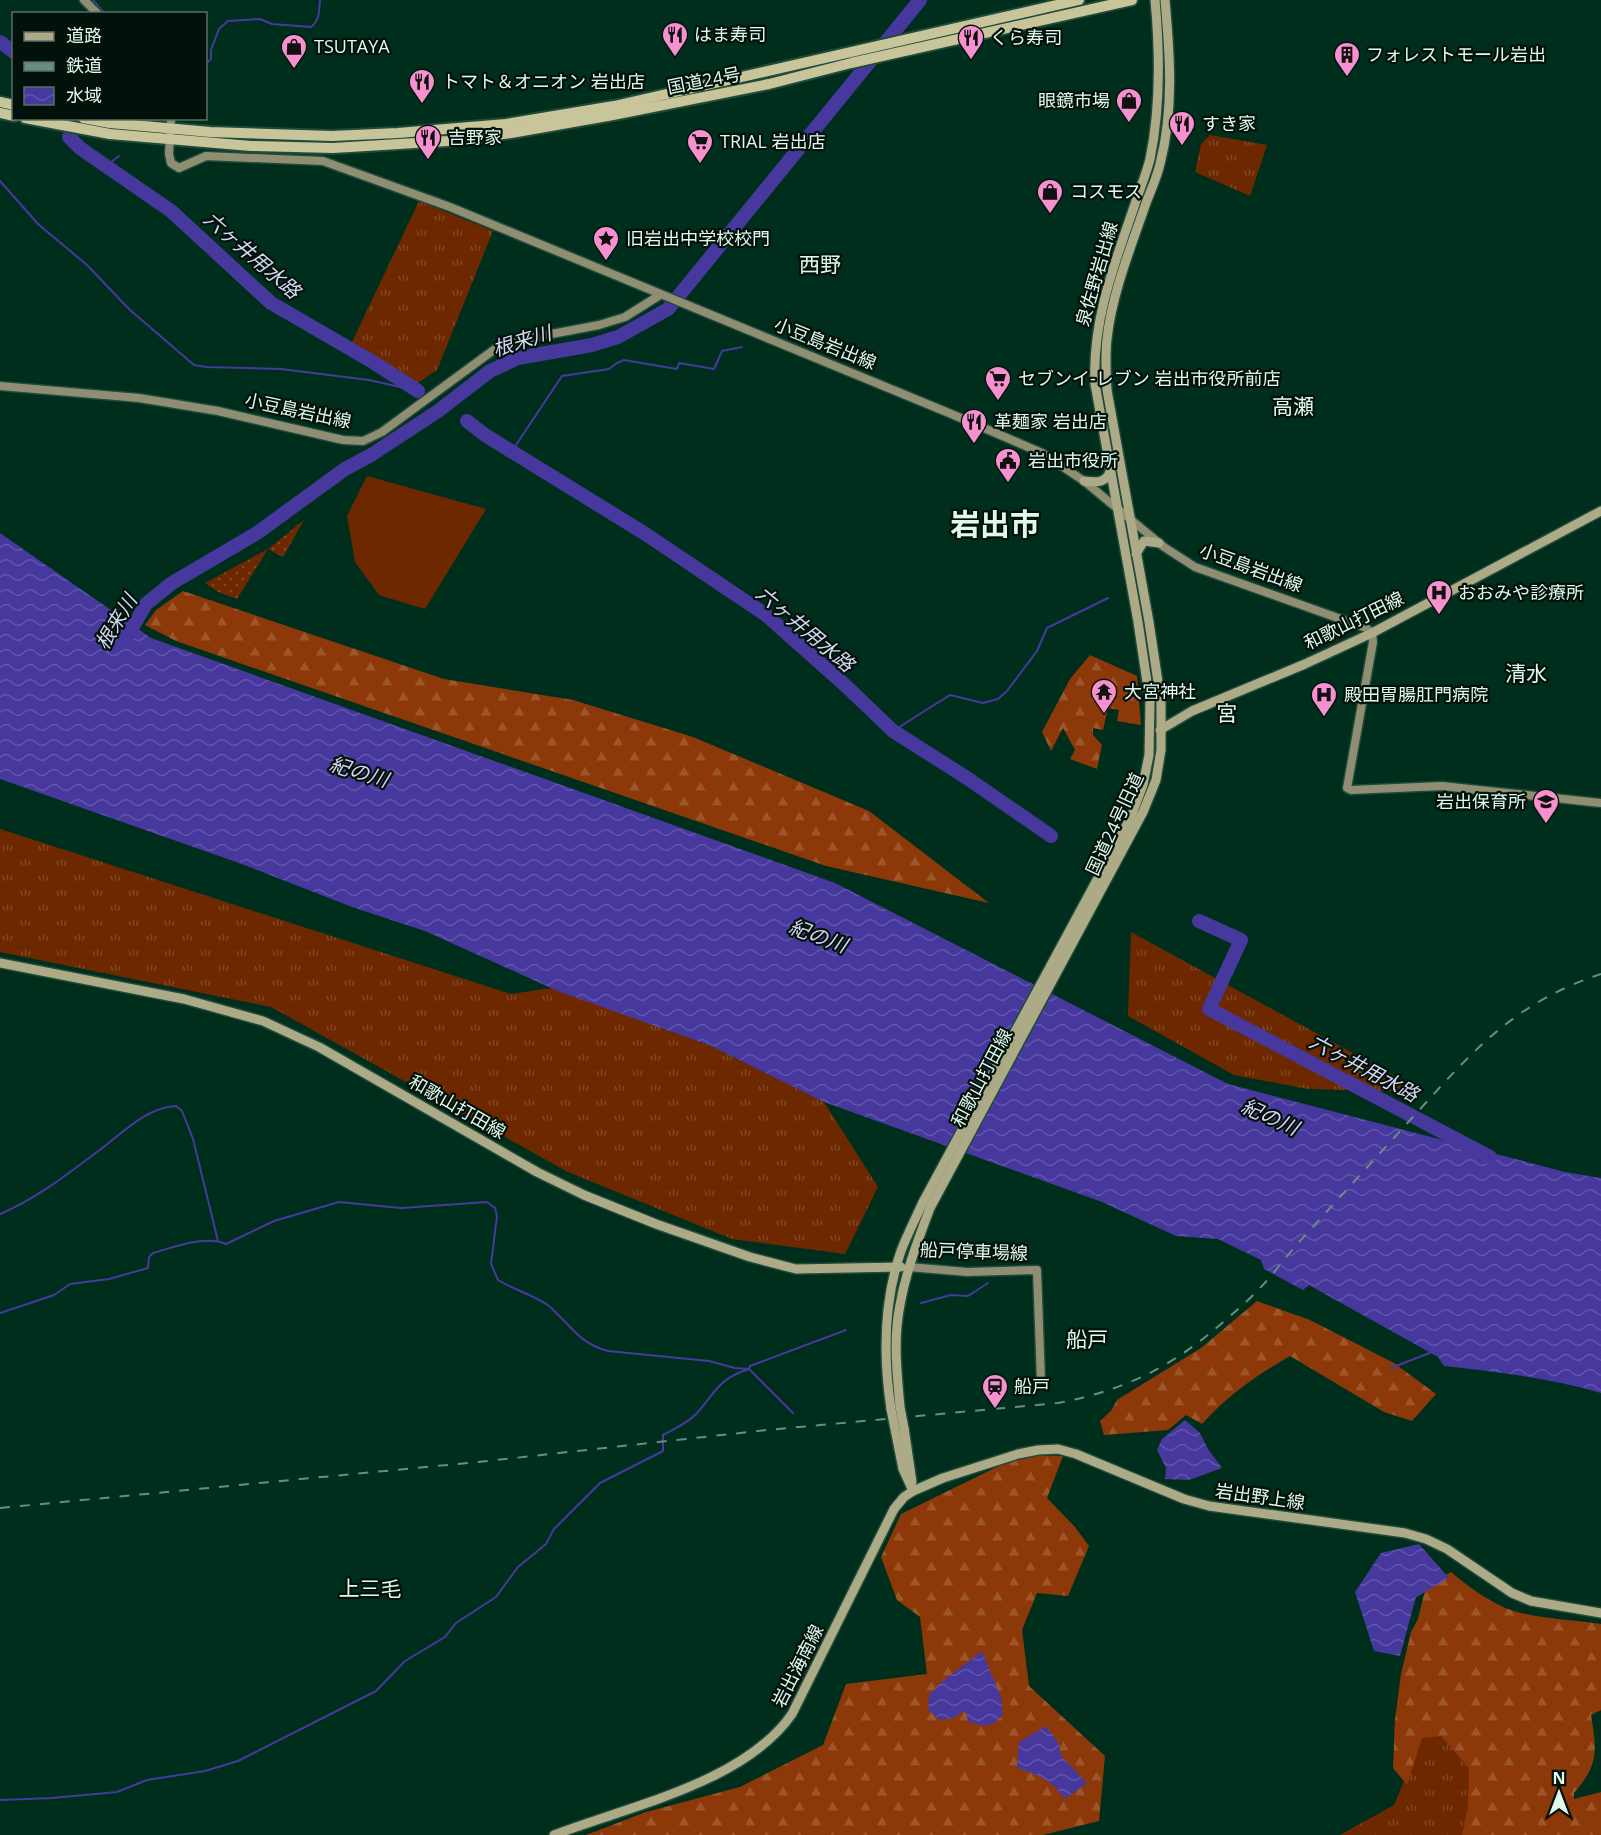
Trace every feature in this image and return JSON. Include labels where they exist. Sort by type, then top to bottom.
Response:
[{"type":"highway","name":"国道24号","points":[[93,120],[110,123],[171,124],[251,135],[332,136],[506,124],[614,106],[1079,0]]},
{"type":"highway","name":"国道24号","points":[[36,120],[110,134],[251,146],[333,148],[448,141],[511,134],[769,84],[851,63],[1132,0]]},
{"type":"main road","points":[[84,0],[96,12]]},
{"type":"main road","name":"泉佐野岩出線","points":[[1150,737],[1150,702],[1146,670],[1095,384],[1095,340],[1106,288],[1149,161],[1157,114],[1159,84],[1155,0]]},
{"type":"main road","name":"泉佐野岩出線","points":[[1162,729],[1158,681],[1107,390],[1106,341],[1126,262],[1160,164],[1170,94],[1165,0]]},
{"type":"main road","name":"小豆島岩出線","points":[[171,124],[169,154],[171,163],[179,168],[206,156],[323,161],[450,207],[949,412],[1042,453],[1118,508],[1158,543],[1195,567],[1366,628],[1372,633]]},
{"type":"main road","name":"小豆島岩出線","points":[[0,386],[139,398],[218,411],[343,440],[363,441],[382,432],[495,349],[520,340],[608,322],[625,316],[663,296]]},
{"type":"main road","points":[[1084,482],[1097,483],[1105,480],[1110,474],[1111,467]]},
{"type":"main road","name":"和歌山打田線","points":[[1150,737],[1192,711],[1305,664],[1372,633],[1601,511]]},
{"type":"main road","points":[[1136,554],[1144,542],[1158,543]]},
{"type":"main road","points":[[1372,633],[1373,642],[1347,788],[1371,791],[1442,786],[1601,803]]},
{"type":"main road","name":"国道24号旧道","points":[[1093,895],[1143,812],[1156,780],[1162,729]]},
{"type":"main road","name":"国道24号旧道","points":[[1093,895],[1131,817],[1143,785],[1150,737]]},
{"type":"main road","name":"和歌山打田線","points":[[0,963],[184,999],[263,1021],[319,1047],[537,1172],[584,1195],[656,1224],[758,1259],[796,1269],[909,1267],[930,1208],[1093,895]]},
{"type":"main road","name":"和歌山打田線","points":[[897,1267],[901,1252],[922,1204],[1093,895]]},
{"type":"main road","points":[[897,1267],[888,1308],[885,1337],[899,1429],[913,1491]]},
{"type":"main road","points":[[896,1408],[896,1335],[899,1306],[909,1267]]},
{"type":"main road","name":"船戸停車場線","points":[[909,1267],[967,1272],[1037,1270],[1041,1381]]},
{"type":"main road","name":"岩出野上線","points":[[913,1491],[943,1478],[1018,1454],[1058,1449],[1076,1454],[1184,1499],[1209,1506],[1370,1527],[1426,1539],[1447,1549],[1512,1593],[1531,1600],[1601,1613]]},
{"type":"main road","name":"岩出海南線","points":[[554,1835],[674,1794],[704,1781],[768,1742],[782,1729],[806,1689],[894,1509],[904,1497],[913,1491]]},
{"type":"green space","points":[[1210,135],[1267,145],[1250,196],[1195,172],[1201,144]]},
{"type":"green space","points":[[419,201],[493,231],[437,370],[416,384],[352,342]]},
{"type":"green space","points":[[367,476],[486,509],[425,609],[379,595],[355,562],[347,516]]},
{"type":"green space","points":[[304,520],[283,557],[268,549]]},
{"type":"green space","points":[[268,549],[237,599],[218,592],[205,583]]},
{"type":"green space","points":[[183,591],[444,679],[573,700],[693,737],[869,811],[989,903],[826,866],[176,641],[145,625],[156,610]]},
{"type":"green space","points":[[1090,655],[1137,676],[1141,725],[1117,721],[1119,710],[1108,708],[1103,730],[1093,728],[1093,735],[1102,745],[1097,769],[1070,759],[1075,750],[1063,728],[1051,751],[1042,732],[1070,679]]},
{"type":"green space","points":[[0,829],[511,994],[552,988],[709,1045],[824,1102],[878,1187],[845,1254],[732,1239],[568,1172],[271,1007],[0,952]]},
{"type":"green space","points":[[1131,932],[1424,1092],[1308,1089],[1234,1075],[1128,1016]]},
{"type":"green space","points":[[1257,1301],[1310,1320],[1394,1363],[1436,1394],[1412,1421],[1384,1412],[1290,1356],[1243,1386],[1202,1424],[1186,1415],[1168,1430],[1104,1435],[1100,1421],[1111,1411],[1117,1400],[1201,1348]]},
{"type":"green space","points":[[1031,1455],[1063,1456],[1047,1498],[1075,1527],[1089,1546],[1068,1596],[1037,1593],[1022,1630],[1029,1686],[1105,1756],[1099,1821],[1043,1835],[586,1835],[646,1812],[740,1787],[823,1745],[846,1684],[927,1674],[920,1617],[897,1600],[881,1557],[901,1514],[1005,1463]]},
{"type":"green space","points":[[1451,1572],[1489,1600],[1505,1608],[1546,1618],[1601,1624],[1601,1710],[1591,1715],[1594,1757],[1588,1774],[1574,1793],[1574,1799],[1601,1792],[1601,1835],[1462,1835],[1468,1807],[1469,1768],[1441,1736],[1422,1738],[1407,1785],[1393,1768],[1395,1719],[1401,1674],[1411,1632],[1418,1619],[1426,1586]]},
{"type":"green space","points":[[1447,1725],[1496,1775],[1487,1835],[1340,1835],[1394,1805],[1422,1738]]},
{"type":"water","name":"紀の川","points":[[0,533],[151,638],[835,883],[1228,1084],[1565,1172],[1601,1178],[1601,1393],[1542,1379],[1444,1366],[1438,1357],[1309,1285],[1303,1290],[1264,1269],[1261,1260],[1218,1239],[1176,1236],[1102,1202],[824,1102],[709,1045],[560,992],[425,931],[352,907],[239,863],[0,779]]},
{"type":"water","points":[[1185,1420],[1200,1433],[1222,1468],[1189,1480],[1165,1479],[1166,1468],[1157,1450],[1162,1439]]},
{"type":"water","points":[[1419,1544],[1449,1578],[1416,1597],[1400,1656],[1374,1651],[1355,1592],[1381,1553]]},
{"type":"water","points":[[982,1651],[1001,1697],[1003,1714],[995,1722],[987,1725],[968,1721],[965,1710],[954,1718],[939,1720],[928,1709],[929,1695],[940,1683]]},
{"type":"water","points":[[1046,1726],[1059,1744],[1061,1756],[1087,1783],[1065,1799],[1054,1786],[1044,1779],[1017,1768],[1019,1742]]},
{"type":"waterway","points":[[93,0],[103,12]]},
{"type":"waterway","points":[[207,63],[211,59],[211,50],[219,29],[228,21],[260,19],[272,24],[311,27],[318,18],[320,0]]},
{"type":"waterway","name":"根来川","points":[[125,640],[146,604],[172,583],[257,533],[345,469],[371,455],[438,411],[490,371],[518,358],[592,345],[618,337],[668,309],[920,0]]},
{"type":"waterway","name":"六ヶ井用水路","points":[[0,42],[12,51]]},
{"type":"waterway","name":"六ヶ井用水路","points":[[69,137],[80,148],[171,211],[271,303],[418,391]]},
{"type":"waterway","points":[[106,166],[119,156]]},
{"type":"waterway","points":[[0,181],[38,224],[87,265],[130,310],[194,365],[281,369],[369,380],[418,391]]},
{"type":"waterway","points":[[512,451],[562,376],[609,369],[624,360],[677,369],[679,363],[714,369],[722,351],[742,347]]},
{"type":"waterway","name":"六ヶ井用水路","points":[[467,421],[485,435],[644,533],[766,615],[893,731],[967,778],[1051,836]]},
{"type":"waterway","points":[[893,731],[950,695],[983,703],[998,699],[1007,691],[1037,651],[1047,628],[1108,598]]},
{"type":"waterway","name":"六ヶ井用水路","points":[[1199,921],[1241,940],[1209,1009],[1490,1157]]},
{"type":"waterway","points":[[0,1214],[50,1186],[134,1123],[154,1112],[176,1106],[182,1111],[193,1139],[218,1241]]},
{"type":"waterway","points":[[0,1313],[54,1295],[70,1284],[109,1279],[148,1268],[149,1257],[153,1253],[199,1241],[226,1244],[274,1221],[339,1202],[401,1208],[487,1202],[495,1208],[497,1216],[491,1264],[498,1280],[549,1306],[589,1343],[608,1351],[709,1361],[749,1369],[793,1413]]},
{"type":"waterway","points":[[921,1303],[951,1295],[968,1296],[988,1283]]},
{"type":"waterway","points":[[0,1800],[117,1792],[147,1780],[205,1771],[238,1761],[376,1691],[405,1661],[445,1637],[456,1623],[496,1597],[518,1567],[546,1544],[554,1529],[600,1483],[663,1451],[663,1435],[693,1417],[718,1387],[730,1377],[749,1369],[750,1366],[846,1330]]},
{"type":"waterway","points":[[1391,1368],[1432,1352]]},
{"type":"railway","points":[[0,1508],[478,1462],[767,1430],[1058,1403],[1108,1390],[1170,1362],[1209,1334],[1248,1300],[1442,1085],[1502,1027],[1546,997],[1601,974]]},
{"type":"place","name":"はま寿司","points":[[675,58]]},
{"type":"place","name":"くら寿司","points":[[971,61]]},
{"type":"place","name":"TSUTAYA","points":[[294,70]]},
{"type":"place","name":"フォレストモール岩出","points":[[1347,78]]},
{"type":"place","name":"トマト＆オニオン 岩出店","points":[[422,105]]},
{"type":"place","name":"眼鏡市場","points":[[1129,124]]},
{"type":"place","name":"すき家","points":[[1182,147]]},
{"type":"place","name":"吉野家","points":[[428,161]]},
{"type":"place","name":"TRIAL 岩出店","points":[[700,165]]},
{"type":"place","name":"コスモス","points":[[1050,215]]},
{"type":"place","name":"旧岩出中学校校門","points":[[606,262]]},
{"type":"place","name":"セブンイ-レブン 岩出市役所前店","points":[[998,402]]},
{"type":"place","name":"革麺家 岩出店","points":[[974,445]]},
{"type":"place","name":"岩出市役所","points":[[1008,484]]},
{"type":"place","name":"おおみや診療所","points":[[1439,616]]},
{"type":"place","name":"大宮神社","points":[[1104,715]]},
{"type":"place","name":"殿田胃腸肛門病院","points":[[1324,718]]},
{"type":"place","name":"岩出保育所","points":[[1546,825]]},
{"type":"place","name":"船戸","points":[[995,1410]]},
{"type":"district","name":"西野","points":[[820,265]]},
{"type":"district","name":"高瀬","points":[[1293,407]]},
{"type":"district","name":"岩出市","points":[[995,525]]},
{"type":"district","name":"清水","points":[[1526,674]]},
{"type":"district","name":"宮","points":[[1227,714]]},
{"type":"district","name":"船戸","points":[[1087,1340]]},
{"type":"district","name":"上三毛","points":[[370,1589]]}]
